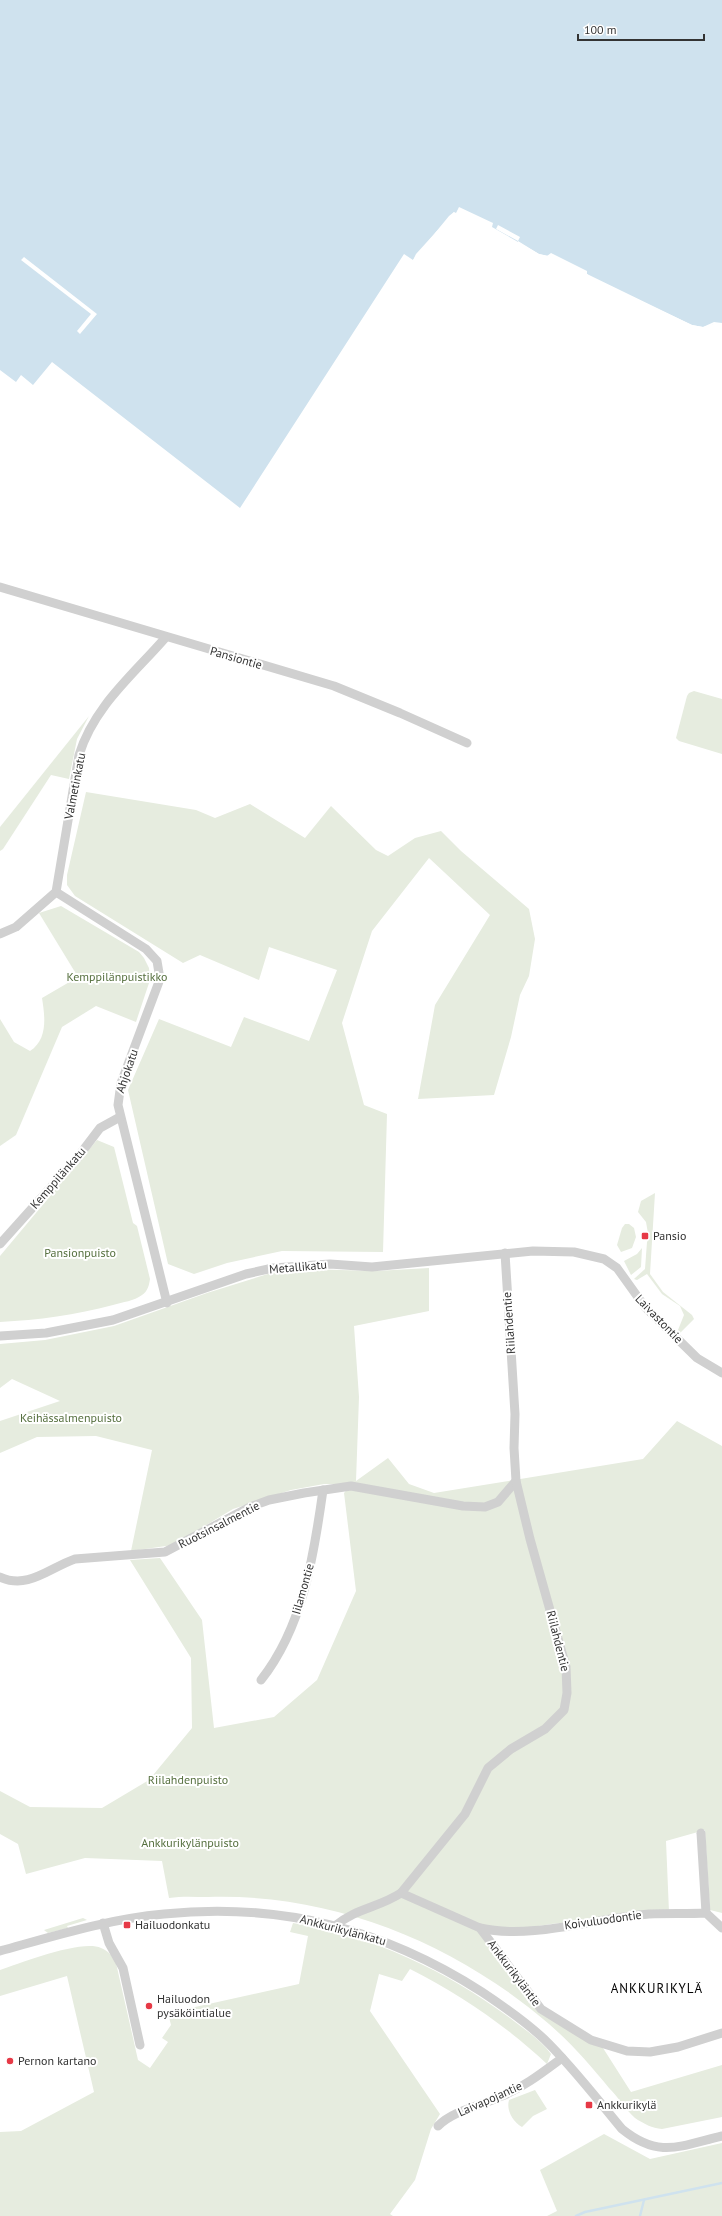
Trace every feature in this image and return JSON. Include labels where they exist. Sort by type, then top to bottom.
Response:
[{"type":"street","name":"Pansiontie","points":[[0,587],[334,686],[467,743]]},
{"type":"street","name":"Valmetinkatu","points":[[56,892],[79,754],[85,738],[92,722],[114,693],[166,637]]},
{"type":"street","points":[[0,934],[16,927],[56,892]]},
{"type":"street","name":"Ahjokatu","points":[[56,892],[146,949],[153,955],[159,966],[159,985],[118,1093],[120,1118],[167,1302]]},
{"type":"street","name":"Kemppilänkatu","points":[[0,1244],[78,1157],[100,1128],[120,1118]]},
{"type":"street","name":"Metallikatu","points":[[0,1336],[73,1329],[112,1320],[246,1274],[273,1268],[330,1264],[372,1266],[533,1251],[574,1252],[604,1258]]},
{"type":"street","name":"Riilahdentie","points":[[335,1926],[352,1913],[387,1902],[401,1893],[465,1814],[488,1768],[511,1748],[545,1729],[564,1710],[567,1693],[566,1667],[530,1538],[516,1481],[515,1414],[505,1253]]},
{"type":"street","name":"Laivastontie","points":[[604,1258],[618,1268],[645,1307],[697,1358],[722,1373]]},
{"type":"street","name":"Ruotsinsalmentie","points":[[0,1577],[20,1582],[35,1579],[63,1563],[75,1559],[165,1552],[250,1507],[269,1500],[350,1486],[463,1506],[485,1507],[498,1502],[516,1481]]},
{"type":"street","name":"Iilamontie","points":[[261,1680],[282,1650],[303,1593],[316,1537],[323,1490]]},
{"type":"street","points":[[701,1833],[706,1913],[722,1928]]},
{"type":"street","name":"Ankkurikyläntie","points":[[401,1893],[480,1928],[541,2009],[591,2040],[627,2051],[650,2052],[678,2047],[722,2033]]},
{"type":"street","name":"Ankkurikylänkatu","points":[[0,1951],[103,1923],[163,1914],[235,1911],[291,1917],[335,1926],[394,1944],[433,1963],[469,1984],[524,2022],[562,2058],[622,2129],[644,2144],[661,2148],[671,2148],[722,2136]]},
{"type":"street","name":"Koivuluodontie","points":[[480,1928],[494,1931],[517,1932],[648,1914],[706,1913]]},
{"type":"street","points":[[103,1923],[109,1943],[123,1968],[140,2045]]},
{"type":"street","name":"Laivapojantie","points":[[438,2126],[450,2116],[509,2093],[538,2076],[562,2058]]},
{"type":"green space","points":[[694,691],[722,699],[722,754],[679,741],[676,738],[687,696],[689,693]]},
{"type":"green space","points":[[89,716],[77,739],[69,779],[51,775],[3,849],[0,851],[0,827]]},
{"type":"green space","points":[[86,792],[196,810],[215,818],[250,804],[305,838],[331,806],[376,850],[388,856],[415,838],[441,831],[461,851],[529,909],[535,939],[529,976],[520,995],[511,1037],[494,1095],[418,1099],[435,1005],[490,915],[429,858],[372,931],[342,1023],[364,1105],[387,1114],[383,1252],[282,1251],[227,1263],[194,1274],[168,1264],[128,1090],[159,1019],[231,1047],[244,1017],[309,1041],[337,970],[269,947],[259,980],[200,955],[183,963],[75,896],[67,885],[67,875]]},
{"type":"green space","name":"Kemppilänpuistikko","points":[[61,906],[139,952],[149,968],[150,980],[136,1022],[96,1006],[62,1027],[16,1135],[0,1146],[0,1019],[14,1042],[30,1051],[40,1040],[44,1027],[42,998],[78,977],[39,913]]},
{"type":"green space","name":"Pansionpuisto","points":[[97,1140],[114,1147],[133,1223],[137,1226],[150,1279],[147,1290],[139,1297],[132,1300],[99,1309],[28,1320],[0,1322],[0,1256]]},
{"type":"green space","points":[[655,1193],[650,1274],[663,1292],[692,1315],[694,1319],[680,1333],[678,1330],[684,1315],[680,1306],[662,1294],[647,1274],[637,1280],[634,1279],[645,1269],[647,1242],[649,1239],[646,1222],[638,1212],[641,1201]]},
{"type":"green space","points":[[625,1224],[629,1224],[634,1228],[636,1237],[632,1248],[621,1252],[617,1245],[622,1228]]},
{"type":"green space","points":[[642,1248],[641,1267],[631,1275],[624,1261],[637,1254]]},
{"type":"green space","points":[[429,1268],[429,1311],[354,1326],[359,1397],[356,1481],[388,1458],[409,1484],[434,1493],[643,1459],[677,1421],[722,1446],[722,1913],[710,1910],[705,1830],[666,1841],[669,1912],[551,1924],[483,1935],[541,2011],[603,2048],[631,2092],[722,2065],[722,2117],[662,2129],[651,2127],[642,2122],[632,2115],[588,2063],[565,2039],[549,2024],[512,1995],[474,1969],[433,1947],[390,1929],[346,1914],[301,1904],[255,1898],[169,1898],[162,1861],[85,1858],[26,1874],[18,1844],[0,1834],[0,1791],[30,1807],[102,1808],[149,1780],[192,1728],[191,1658],[130,1560],[160,1558],[202,1620],[214,1728],[274,1717],[317,1680],[356,1591],[344,1493],[352,1484],[324,1484],[291,1490],[233,1509],[173,1545],[131,1551],[152,1450],[96,1436],[37,1437],[0,1453],[0,1421],[60,1401],[12,1379],[0,1388],[0,1344],[45,1340],[114,1326],[207,1293],[271,1273],[289,1274],[304,1269],[376,1271]]},
{"type":"green space","points":[[83,1918],[87,1920],[67,1926],[68,1928],[48,1933],[44,1930]]},
{"type":"green space","points":[[293,1923],[323,1929],[380,1946],[434,1970],[485,2001],[537,2039],[551,2054],[547,2064],[499,2024],[465,2000],[429,1979],[410,1969],[402,1981],[379,1974],[370,2011],[440,2114],[431,2129],[415,2180],[390,2214],[393,2216],[0,2216],[0,2132],[21,2131],[94,2092],[67,1976],[0,1996],[0,1970],[66,1949],[92,1946],[106,1951],[112,1956],[116,1963],[138,2060],[150,2068],[168,2042],[162,2038],[171,2025],[168,2013],[299,1984],[308,1936],[290,1932]]},
{"type":"green space","points":[[535,2090],[547,2109],[533,2116],[522,2127],[516,2122],[509,2112],[509,2100]]},
{"type":"green space","points":[[604,2134],[650,2159],[722,2143],[722,2216],[547,2216],[557,2211],[540,2170]]},
{"type":"water","points":[[0,0],[722,0],[722,323],[703,327],[692,325],[592,278],[587,274],[587,271],[551,253],[547,256],[539,254],[492,227],[493,223],[459,207],[456,213],[454,212],[449,216],[413,260],[404,254],[240,508],[52,362],[33,385],[21,375],[16,382],[0,370]]},
{"type":"pier","points":[[454,212],[455,215],[451,217],[415,261],[413,260],[416,254]]},
{"type":"pier","points":[[498,225],[520,237],[518,241],[496,229]]},
{"type":"pier","points":[[518,241],[539,254],[549,256],[548,258],[538,256],[518,243]]},
{"type":"pier","points":[[24,257],[97,314],[80,334],[77,331],[91,314],[21,260]]},
{"type":"pier","points":[[587,274],[692,325],[703,327],[714,322],[722,323],[722,326],[714,324],[703,329],[691,326],[591,280],[586,276]]},
{"type":"waterway","points":[[576,2216],[585,2212],[722,2183]]},
{"type":"waterway","points":[[640,2216],[644,2200]]},
{"type":"place","name":"Pansio","points":[[645,1236]]},
{"type":"place","name":"Hailuodonkatu","points":[[127,1925]]},
{"type":"place","name":"Hailuodon pysäköintialue","points":[[149,2006]]},
{"type":"place","name":"Pernon kartano","points":[[10,2061]]},
{"type":"place","name":"Ankkurikylä","points":[[589,2105]]},
{"type":"district","name":"ANKKURIKYLÄ","points":[[657,1988]]},
{"type":"park label","name":"Keihässalmenpuisto","points":[[71,1418]]},
{"type":"park label","name":"Riilahdenpuisto","points":[[188,1780]]},
{"type":"park label","name":"Ankkurikylänpuisto","points":[[190,1843]]}]
